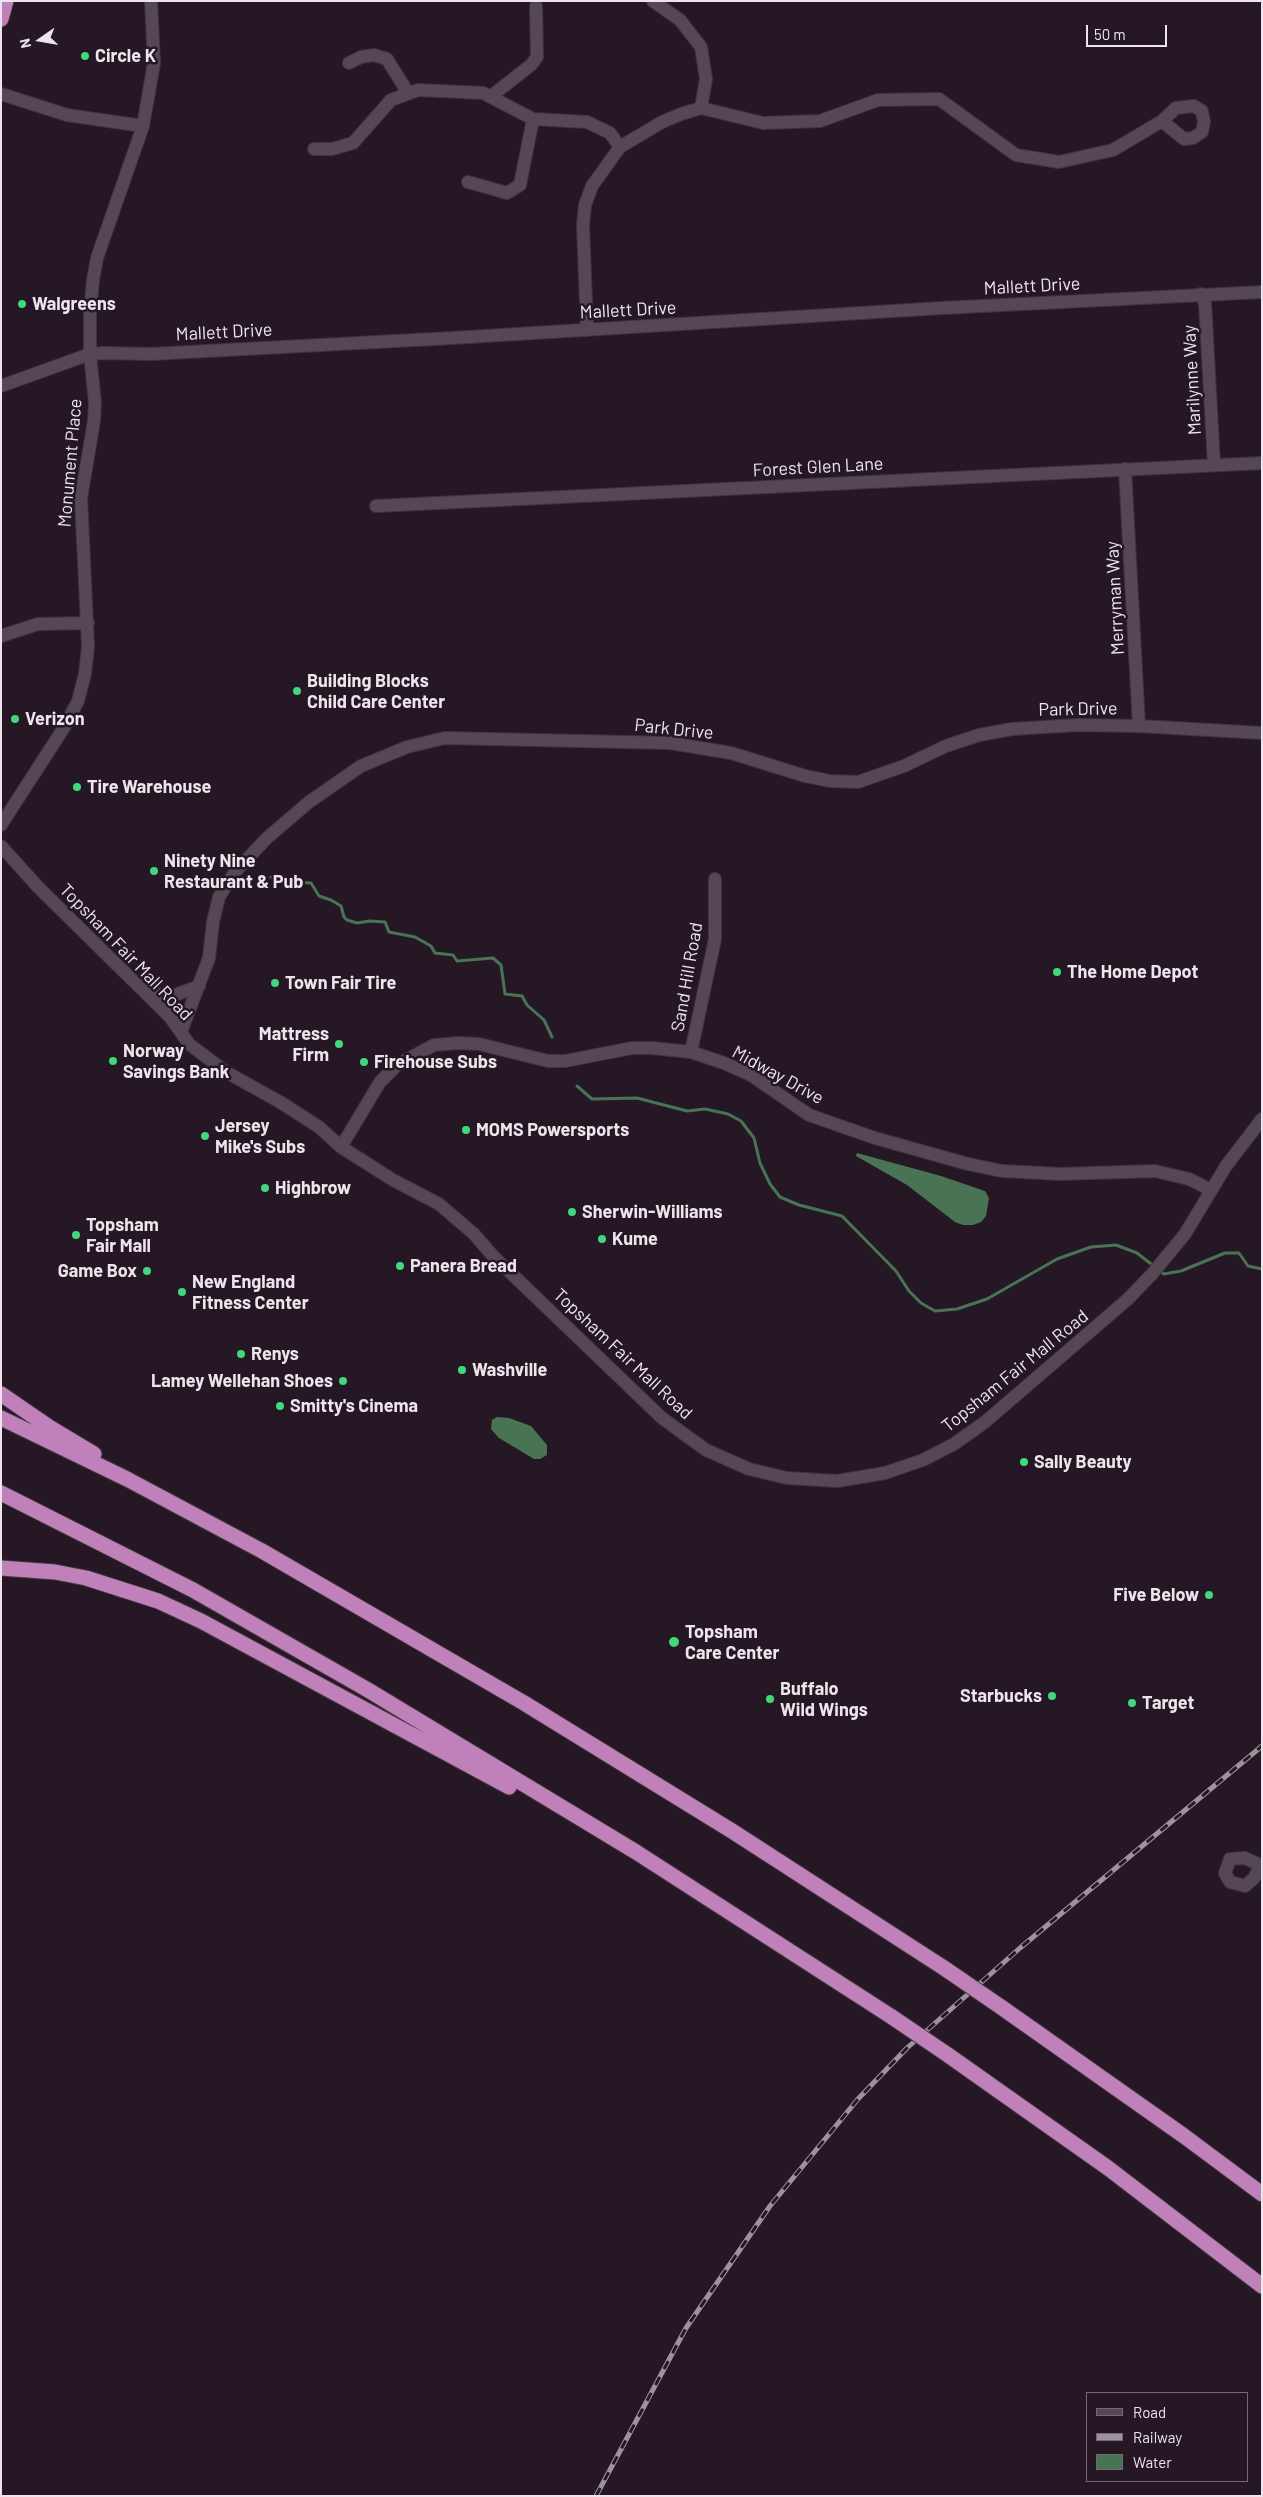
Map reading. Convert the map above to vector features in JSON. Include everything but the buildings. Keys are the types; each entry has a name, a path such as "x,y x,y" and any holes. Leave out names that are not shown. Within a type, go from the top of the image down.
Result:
{"highway":[{"path":"1,18 6,1"},
{"path":"1,1394 49,1427 99,1456 127,1479"},
{"path":"1,1418 127,1479 262,1551 524,1703 732,1830 1001,2007 1184,2136 1262,2194"},
{"path":"1,1493 193,1590 368,1690 636,1852 948,2055 1108,2168 1262,2286"},
{"path":"1,1568 56,1572 86,1578 158,1601 210,1625 513,1789 529,1788"}],"street":[{"name":"Monument Place","path":"1,825 58,739 78,701 85,674 88,623 81,507 95,403 90,354 90,314 97,258 143,126 154,63 151,1"},
{"path":"653,1 680,20 701,47 706,79 701,108"},
{"path":"490,97 531,65 538,57 536,6"},
{"path":"349,63 362,57 374,55 387,59 408,94"},
{"path":"314,149 332,149 353,143 391,100 418,90 483,93 534,119 587,122 610,133 620,147"},
{"path":"1,94 67,115 143,126"},
{"path":"587,330 583,225 585,205 592,186 620,147 662,122 701,108 763,123 820,121 878,100 939,99 1016,155 1059,162 1113,150 1162,121"},
{"path":"468,182 507,194 520,185 534,119"},
{"name":"Mallett Drive","path":"1,386 90,354 151,354 1262,292"},
{"name":"Marilynne Way","path":"1201,294 1205,303 1214,464"},
{"name":"Forest Glen Lane","path":"376,506 1262,463"},
{"name":"Merryman Way","path":"1126,469 1139,726"},
{"path":"1,636 38,624 88,623"},
{"name":"Park Drive","path":"180,1032 209,958 216,907 223,890 235,872 267,838 309,802 362,766 407,747 446,738 670,743 731,753 830,782 858,782 904,766 946,746 979,735 1012,729 1078,724 1262,733"},
{"name":"Topsham Fair Mall Road","path":"1,846 38,887 146,993 189,1044 226,1072 320,1127 341,1147 394,1180 439,1204 474,1234 493,1256 662,1418 706,1450 749,1469 787,1478 837,1481 869,1476 923,1460 954,1444 1031,1385 1128,1299 1185,1234 1248,1134 1262,1119"},
{"name":"Sand Hill Road","path":"691,1052 715,939 715,878"},
{"path":"146,993 175,995 199,986"},
{"name":"Midway Drive","path":"341,1147 380,1082 397,1065 434,1046 458,1043 479,1044 548,1062 564,1061 632,1048 652,1048 691,1052 724,1063 751,1075 809,1114 875,1138 968,1164 1002,1171 1060,1174 1155,1171 1189,1179 1211,1190"}],"water":[{"path":"857,1153 941,1176 985,1191 989,1198 986,1216 981,1222 973,1225 963,1225 955,1222 907,1185 856,1156"},
{"path":"497,1417 509,1418 531,1426 547,1445 547,1455 540,1459 534,1459 499,1438 491,1429 492,1420"}],"waterway":[{"path":"271,877 278,881 311,883 319,896 341,906 344,917 347,920 357,923 370,921 385,922 389,932 415,937 431,946 435,953 453,955 457,961 493,958 501,965 505,994 522,996 527,1005 544,1020 552,1037"},
{"path":"577,1086 592,1099 637,1098 687,1111 705,1109 728,1114 741,1121 754,1138 760,1163 770,1184 780,1197 799,1205 842,1216 896,1271 909,1291 921,1303 935,1311 957,1309 987,1299 1057,1259 1091,1247 1116,1245 1137,1253 1155,1267"},
{"path":"1160,1271 1164,1274 1181,1271 1225,1253 1239,1253 1248,1266 1262,1269"}],"railway":[{"path":"596,2496 686,2328 770,2206 858,2099 907,2048 1020,1948 1262,1746"}],"place":[{"name":"Circle K","path":"85,56"},
{"name":"Walgreens","path":"22,304"},
{"name":"Building Blocks Child Care Center","path":"297,691"},
{"name":"Verizon","path":"15,719"},
{"name":"Tire Warehouse","path":"77,787"},
{"name":"Ninety Nine Restaurant & Pub","path":"154,871"},
{"name":"The Home Depot","path":"1057,972"},
{"name":"Town Fair Tire","path":"275,983"},
{"name":"Mattress Firm","path":"339,1044"},
{"name":"Norway Savings Bank","path":"113,1061"},
{"name":"Firehouse Subs","path":"364,1062"},
{"name":"MOMS Powersports","path":"466,1130"},
{"name":"Jersey Mike's Subs","path":"205,1136"},
{"name":"Highbrow","path":"265,1188"},
{"name":"Sherwin-Williams","path":"572,1212"},
{"name":"Topsham Fair Mall","path":"76,1235"},
{"name":"Kume","path":"602,1239"},
{"name":"Panera Bread","path":"400,1266"},
{"name":"Game Box","path":"147,1271"},
{"name":"New England Fitness Center","path":"182,1292"},
{"name":"Renys","path":"241,1354"},
{"name":"Washville","path":"462,1370"},
{"name":"Lamey Wellehan Shoes","path":"343,1381"},
{"name":"Smitty's Cinema","path":"280,1406"},
{"name":"Sally Beauty","path":"1024,1462"},
{"name":"Five Below","path":"1209,1595"},
{"name":"Topsham Care Center","path":"674,1642"},
{"name":"Starbucks","path":"1052,1696"},
{"name":"Buffalo Wild Wings","path":"770,1699"},
{"name":"Target","path":"1132,1703"}]}
